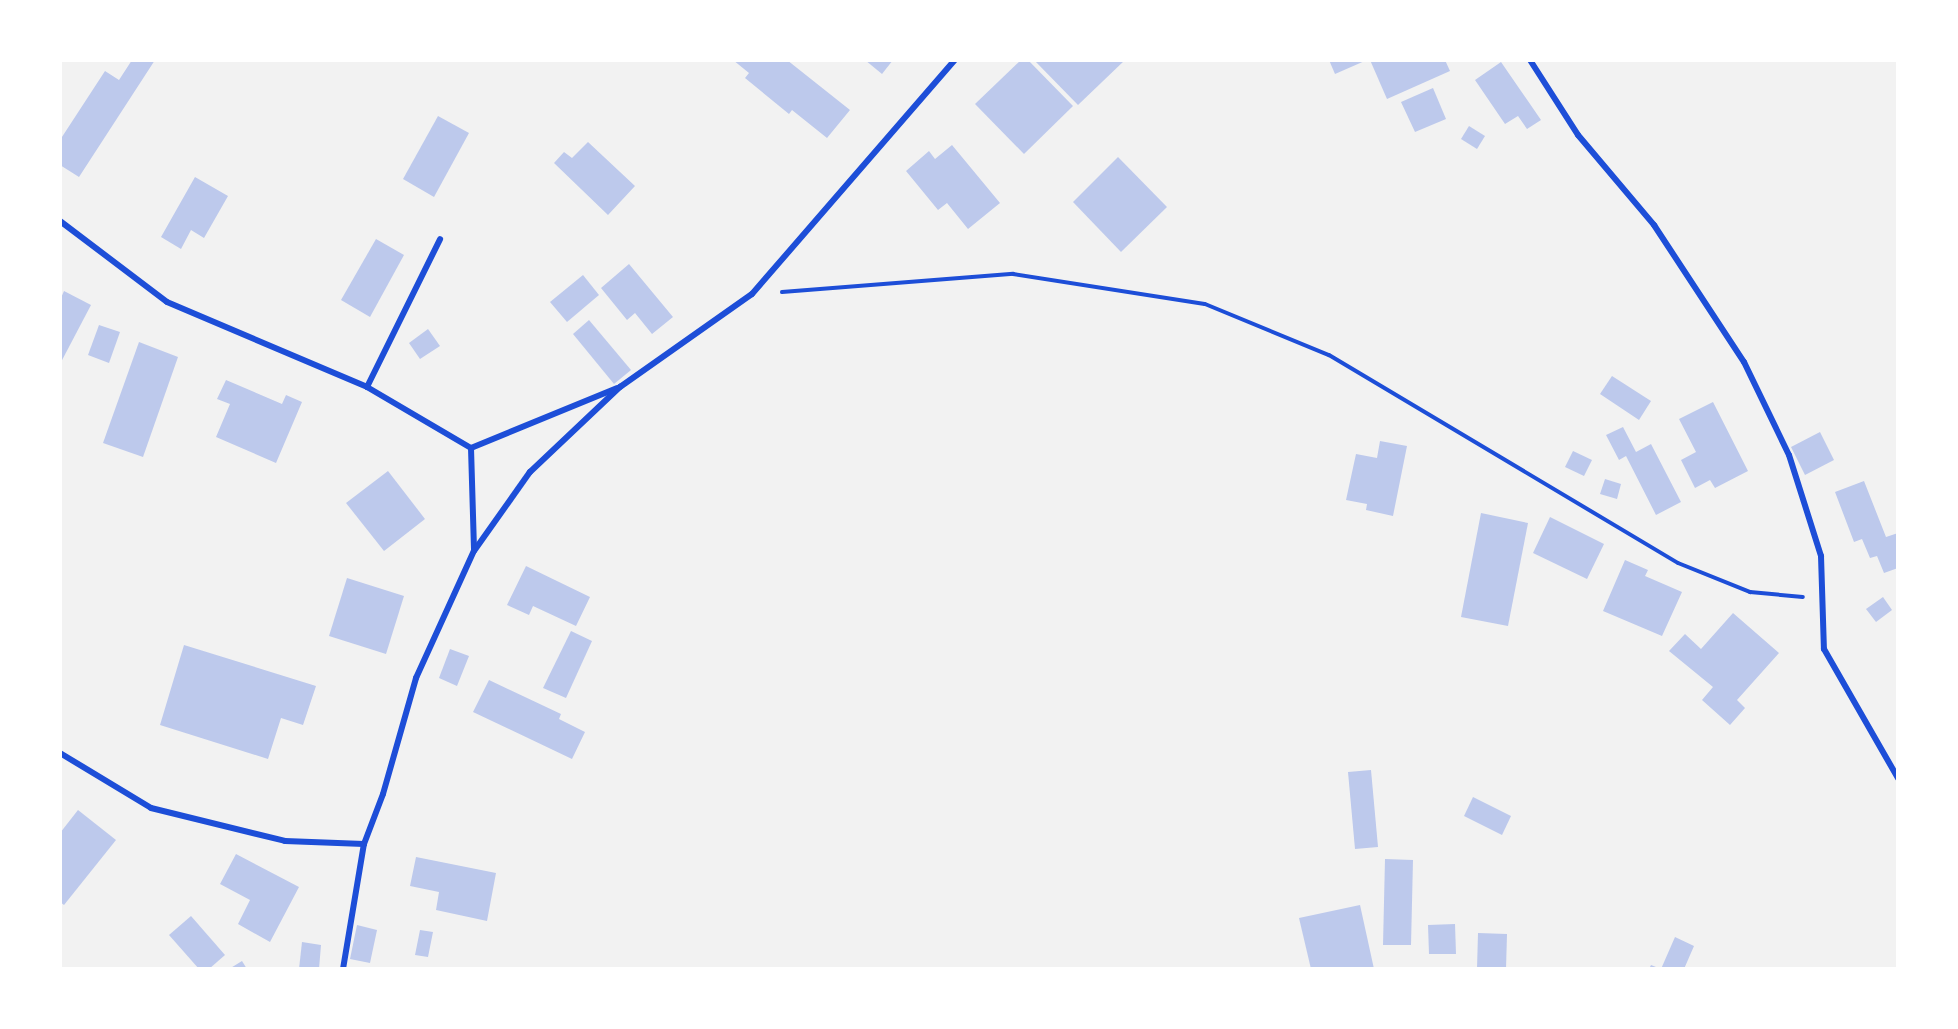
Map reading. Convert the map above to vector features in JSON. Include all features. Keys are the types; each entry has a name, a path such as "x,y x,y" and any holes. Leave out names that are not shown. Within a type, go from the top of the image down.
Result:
{"street":[{"path":"344,969 364,844 383,794 416,678 474,551 530,472 620,387 752,294 955,60"},
{"path":"1530,60 1578,135 1654,225 1744,362 1789,454 1821,556 1824,649 1898,778"},
{"path":"60,221 167,302 367,387 471,448"},
{"path":"367,387 440,239"},
{"path":"471,448 620,387"},
{"path":"471,448 474,551"},
{"path":"60,753 151,808 285,841 364,844"}],"path":[{"path":"752,294 1013,274 1205,304 1329,355 1678,564 1750,592 1823,600"}],"building":[{"path":"132,60 155,60 79,177 60,165 60,140 105,71 119,80"},
{"path":"733,60 787,60 850,110 827,138 792,110 789,114 745,78 749,73"},
{"path":"865,60 893,60 882,74"},
{"path":"1021,60 1028,60 1073,106 1024,154 975,104"},
{"path":"1034,60 1125,60 1078,105"},
{"path":"1329,60 1367,60 1335,74"},
{"path":"1370,60 1445,60 1450,71 1387,99"},
{"path":"1501,62 1541,120 1527,129 1518,116 1505,124 1475,80"},
{"path":"1433,88 1446,119 1415,132 1401,102"},
{"path":"438,116 469,133 434,197 403,179"},
{"path":"1469,126 1485,136 1477,149 1461,139"},
{"path":"588,142 635,186 608,215 554,163 564,152 572,158"},
{"path":"952,145 1000,203 968,229 947,203 938,210 906,171 929,151 935,159"},
{"path":"1118,157 1167,207 1121,252 1073,202"},
{"path":"195,177 228,196 204,238 191,230 181,249 161,237"},
{"path":"376,239 404,255 370,317 341,300"},
{"path":"629,264 673,317 652,334 635,313 627,320 601,288"},
{"path":"583,275 599,295 567,322 550,302"},
{"path":"64,291 91,305 60,364 60,300"},
{"path":"589,320 631,370 614,384 573,334"},
{"path":"99,325 120,332 109,363 88,355"},
{"path":"428,329 440,346 420,359 409,343"},
{"path":"139,342 178,357 143,457 103,443"},
{"path":"1612,376 1651,401 1639,420 1600,394"},
{"path":"226,380 282,404 286,395 302,402 276,463 216,437 230,404 217,399"},
{"path":"1713,402 1748,471 1715,488 1710,480 1695,488 1681,460 1696,452 1679,419"},
{"path":"1623,427 1636,452 1651,444 1681,502 1656,515 1626,456 1619,460 1606,435"},
{"path":"1820,432 1834,460 1805,475 1791,447"},
{"path":"1380,441 1407,446 1393,516 1366,510 1367,504 1346,500 1356,454 1377,458"},
{"path":"1573,451 1592,460 1584,476 1565,467"},
{"path":"388,471 425,519 384,551 346,503"},
{"path":"1605,479 1621,484 1617,499 1600,494"},
{"path":"1864,481 1886,537 1898,533 1898,568 1884,573 1877,556 1870,558 1862,539 1854,542 1835,492"},
{"path":"1481,513 1528,523 1508,626 1461,617"},
{"path":"1550,517 1604,544 1587,579 1533,553"},
{"path":"1625,560 1648,570 1645,576 1682,592 1662,636 1603,611"},
{"path":"526,566 590,597 576,626 533,606 529,615 507,605"},
{"path":"347,578 404,596 386,654 329,636"},
{"path":"1883,597 1892,610 1876,622 1866,609"},
{"path":"1733,613 1779,653 1737,700 1745,708 1730,725 1702,700 1713,687 1669,651 1685,634 1701,649"},
{"path":"571,631 592,641 566,698 543,688"},
{"path":"184,645 316,686 303,725 281,718 268,759 160,725"},
{"path":"450,649 469,656 457,686 439,678"},
{"path":"489,680 561,714 559,719 585,732 572,759 473,712"},
{"path":"1371,770 1378,847 1355,849 1348,772"},
{"path":"1473,797 1511,816 1502,835 1464,816"},
{"path":"78,810 116,840 64,905 60,902 60,833"},
{"path":"236,854 299,887 270,942 238,924 250,900 220,884"},
{"path":"416,857 496,873 487,921 436,910 439,892 410,886"},
{"path":"1385,859 1413,860 1411,945 1383,945"},
{"path":"1360,905 1374,969 1311,969 1299,918"},
{"path":"191,916 225,955 209,969 199,969 169,935"},
{"path":"1455,924 1456,954 1429,954 1428,925"},
{"path":"357,925 377,930 370,963 350,959"},
{"path":"420,930 433,932 428,957 415,955"},
{"path":"1478,933 1507,934 1506,969 1477,969"},
{"path":"1675,937 1694,946 1684,969 1661,969"},
{"path":"302,942 321,945 319,969 299,969"},
{"path":"242,961 247,969 229,969"},
{"path":"1651,965 1661,969 1649,969"}]}
